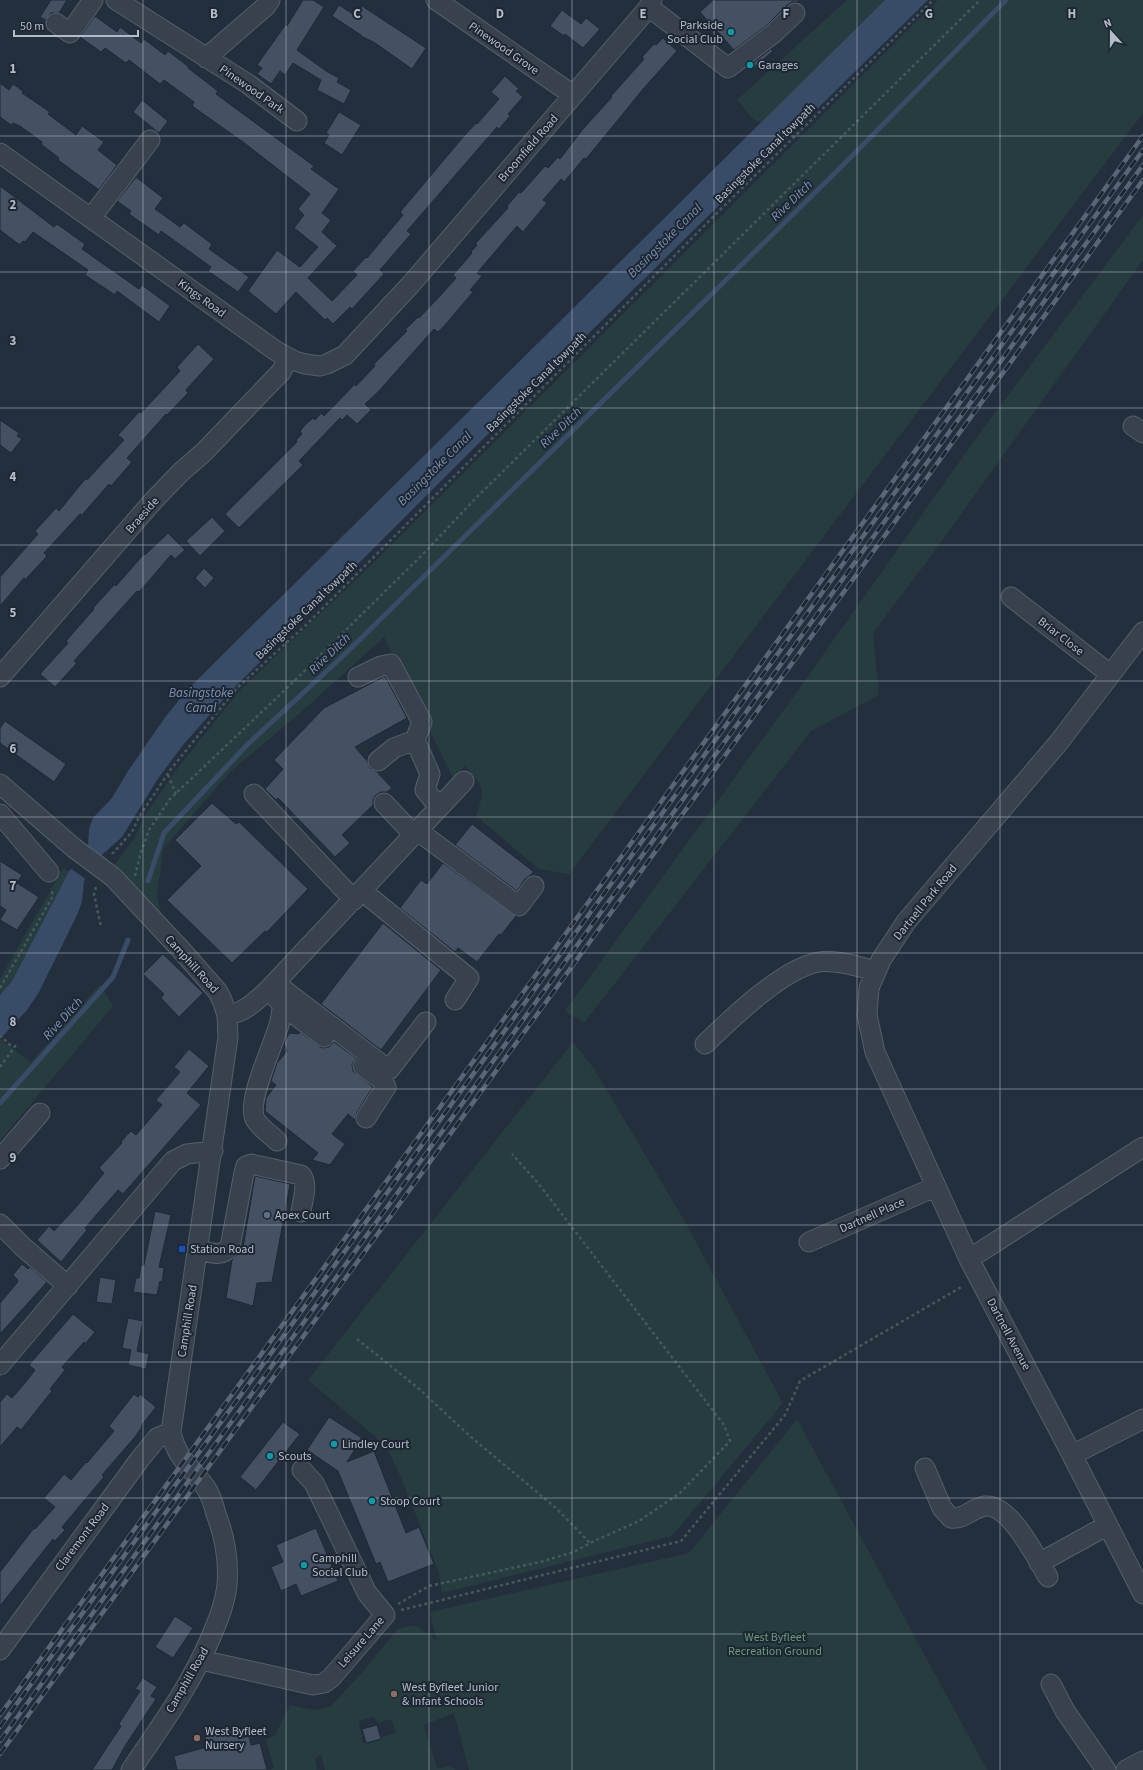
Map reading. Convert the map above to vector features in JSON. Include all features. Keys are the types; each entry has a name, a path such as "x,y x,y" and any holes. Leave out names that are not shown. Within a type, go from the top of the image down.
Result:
{"street":[{"path":"56,23 70,33 93,0"},
{"name":"Pinewood Park","path":"116,0 248,84 297,121"},
{"name":"Pinewood Park","path":"206,58 266,6 270,0"},
{"name":"Pinewood Grove","path":"438,0 573,95"},
{"path":"650,4 728,68 774,33 795,14"},
{"name":"Broomfield Road","path":"402,295 650,4"},
{"path":"91,218 150,140"},
{"name":"Kings Road","path":"0,153 288,358 305,364 320,366 345,355 402,295"},
{"name":"Braeside","path":"0,677 160,494 276,378 281,372 288,358"},
{"name":"Briar Close","path":"1011,597 1110,674"},
{"name":"Dartnell Park Road","path":"969,1259 875,1052 867,1015 869,988 880,960 906,922 1059,742 1143,632"},
{"path":"358,678 381,666 391,664 422,722 415,740 430,774 425,790 439,807"},
{"path":"378,762 394,748 415,740"},
{"path":"227,1015 236,1014 249,1007 272,986 464,780"},
{"name":"Camphill Road","path":"0,784 74,848 113,877 215,988 222,1000 227,1015 227,1049 172,1432 179,1455 206,1489 224,1534 227,1551 227,1585 225,1601 201,1660 131,1770"},
{"path":"254,794 358,895 469,978 455,1000"},
{"path":"384,803 416,833 519,906 534,886"},
{"path":"0,814 48,872"},
{"path":"705,1044 745,1006 793,972 819,962 851,964 876,971"},
{"path":"272,986 282,1005 382,1080 386,1087 366,1118"},
{"path":"272,986 389,1070 426,1022"},
{"path":"277,1141 260,1126 255,1118 253,1104 280,1021 282,1005"},
{"path":"0,1159 40,1113"},
{"path":"969,1259 1143,1147"},
{"path":"0,1365 173,1161 186,1154 213,1151"},
{"path":"198,1250 219,1254 226,1252 230,1247 244,1173 246,1166 251,1164 301,1175 304,1178 305,1184 301,1212"},
{"name":"Dartnell Place","path":"809,1242 935,1187"},
{"path":"0,1224 23,1247 68,1286"},
{"name":"Dartnell Avenue","path":"969,1259 1108,1524 1143,1594"},
{"path":"1072,1455 1143,1419"},
{"name":"Claremont Road","path":"0,1650 140,1459 157,1438 172,1432"},
{"path":"926,1468 942,1508 951,1518 958,1519 985,1506 997,1508 1007,1516 1044,1570 1108,1524"},
{"name":"Leisure Lane","path":"201,1660 290,1681 319,1685 331,1678 391,1612 367,1593 314,1483 302,1470"},
{"path":"1051,1684 1065,1711 1106,1770"},
{"path":"1126,1770 1143,1761"}],"path":[{"name":"Basingstoke Canal towpath","path":"110,855 132,832 138,817 168,775 237,688 306,625 932,0"},
{"path":"130,896 140,855 149,830 170,799 417,559 474,500 980,0"},
{"path":"168,775 176,794"},
{"path":"0,988 53,896 48,872"},
{"path":"94,894 101,927"},
{"path":"0,1035 13,1048"},
{"path":"0,1067 16,1045"},
{"path":"391,1612 398,1604 429,1586 540,1562 574,1552 590,1543 639,1521 680,1492 730,1442 724,1425 538,1183 512,1154"},
{"path":"391,1612 681,1540 785,1415 800,1381 965,1285"},
{"path":"357,1339 418,1388 471,1437 556,1508 590,1543"}],"green space":[{"path":"847,0 885,0 761,123 754,120 737,100"},
{"path":"938,0 1143,0 1143,113 569,874 539,869 476,816 482,793 479,784 465,766 453,778 384,637 299,714 231,771 163,849 157,896 163,921 112,868 134,839 145,815 177,769 240,690 363,573"},
{"path":"1143,215 1143,260 934,552 873,633 879,695 811,731 584,1023 565,1011 799,689 979,434"},
{"path":"63,868 69,871 12,981 0,995 0,979"},
{"path":"100,984 113,1006 0,1141 0,1039 31,1062"},
{"path":"573,1042 595,1070 684,1220 783,1403 672,1536 442,1593 439,1573 401,1478 386,1446 308,1380"},
{"name":"West Byfleet Recreation Ground","path":"797,1419 987,1770 469,1770 454,1713 424,1725 437,1769 448,1766 456,1770 325,1770 321,1755 315,1758 317,1770 269,1770 274,1768 266,1740 275,1735 290,1705 314,1710 330,1707 360,1675 398,1629 414,1625 431,1635 437,1642 430,1612 689,1553","holes":["374,1717 378,1723 391,1719 396,1733 363,1743 359,1721"]}],"water":[{"name":"Basingstoke Canal","path":"885,0 928,0 586,336 228,694 183,745 157,780 122,837 94,862 84,881 82,901 78,913 39,992 27,1010 0,1039 0,995 12,981 69,871 85,856 88,846 89,829 93,818 112,798 128,771 166,716 189,688"}],"pier":[{"path":"83,855 96,863 87,880 70,868"}],"building":[{"path":"51,0 67,0 59,13 51,13 46,20 40,17"},
{"path":"303,0 313,0 324,7 297,50 326,71 339,78 337,82 351,90 344,104 317,90 321,80 293,63 285,75 280,71 271,84 257,74 262,68 257,65 286,24 287,26"},
{"name":"Parkside Social Club","path":"713,0 800,0 787,5 767,25 734,50 700,12"},
{"path":"339,5 356,16 362,6 426,48 412,69 375,43 361,36 332,16"},
{"path":"562,10 581,24 586,18 600,29 583,48 565,34 564,36 550,26"},
{"path":"95,16 117,32 120,27 141,43 144,39 165,55 168,51 218,91 216,94 314,166 311,169 339,189 322,213 331,220 322,232 337,246 308,278 332,301 357,275 353,271 366,257 367,258 403,215 400,212 464,136 499,99 491,92 505,76 519,89 516,91 523,97 508,114 510,116 499,129 497,127 407,231 411,234 380,270 384,274 352,309 350,307 333,324 327,318 325,320 296,292 276,314 248,291 277,250 300,267 318,247 294,228 304,215 298,209 310,194 243,142 192,106 194,102 164,80 160,84 129,60 126,63 105,48 101,52 80,37"},
{"path":"663,38 677,51 644,88 586,159 584,158 564,182 561,179 543,200 547,203 523,232 517,226 477,273 482,276 470,290 473,292 445,325 438,332 434,329 378,392 365,404 371,410 357,424 347,415 342,420 340,418 299,461 303,465 239,528 225,514 297,442 296,440 302,434 300,431 306,424 313,418 315,420 321,413 324,416 355,384 356,386 375,366 374,364 407,331 405,330 441,295 456,278 453,275 472,253 471,252 477,245 475,244 508,208 507,206 519,192 521,193 545,166 548,168 558,157 560,159 583,129 644,59 642,57 654,44 656,45"},
{"path":"771,49 773,51 751,70 748,67"},
{"path":"0,83 9,90 13,84 23,91 22,93 50,112 48,114 76,135 82,126 104,142 98,150 117,165 99,190 58,160 59,158 41,144 42,142 20,126 13,123 11,125 0,117"},
{"path":"142,100 168,121 159,133 133,112"},
{"path":"339,112 361,125 342,155 324,143 329,135 326,133"},
{"path":"136,177 163,198 155,209 180,227 184,223 212,244 209,249 249,277 238,292 208,271 211,267 161,231 159,235 129,214 131,211 117,201"},
{"path":"0,186 54,227 57,224 85,244 82,249 139,289 142,285 170,306 159,322 117,291 115,295 85,275 88,270 33,232 25,242 23,241 20,245 0,230"},
{"path":"198,344 214,359 186,390 188,393 167,415 166,414 127,458 132,462 111,486 109,484 82,515 80,514 44,553 47,556 25,580 24,578 0,606 0,577 38,534 35,531 56,508 59,511 86,478 87,480 124,440 118,435 139,412 141,413 180,371 177,367"},
{"path":"0,420 19,433 17,436 22,439 11,453 0,445"},
{"path":"212,517 225,531 200,556 186,541"},
{"path":"168,533 185,550 175,559 171,555 139,592 137,591 74,661 77,663 55,687 40,674 68,643 66,641 94,609 93,608 115,584 116,586 144,554 145,555"},
{"path":"204,568 214,578 205,588 195,578"},
{"path":"385,676 407,718 355,747 367,761 370,768 377,772 392,788 387,792 381,792 376,795 373,800 373,805 342,835 350,843 335,857 278,798 276,800 265,789 283,769 274,760 324,708"},
{"path":"5,721 66,764 54,782 0,743 0,728"},
{"path":"212,803 236,824 239,822 308,889 267,932 265,931 232,963 167,900 201,866 175,840"},
{"path":"472,824 534,872 525,879 517,891 455,845"},
{"path":"0,861 22,875 17,883 39,897 17,930 0,920 6,910 0,906"},
{"path":"443,863 516,916 501,935 499,934 477,962 458,948 455,952 400,908 421,880 427,884"},
{"path":"383,923 441,970 381,1050 321,1004"},
{"path":"163,954 203,993 179,1017 161,998 164,994 143,974"},
{"path":"300,1032 322,1048 329,1047 334,1042 356,1058 352,1064 353,1071 373,1087 357,1112 355,1120 348,1114 332,1134 345,1144 330,1165 312,1160 318,1153 265,1111 266,1098 276,1085 271,1081 277,1063 287,1051 284,1043 290,1033 298,1034"},
{"path":"189,1049 209,1066 187,1093 201,1105 123,1194 118,1190 85,1228 87,1230 61,1262 37,1240 49,1226 54,1231 104,1173 99,1168 122,1143 121,1142 126,1136 131,1131 136,1135 162,1105 156,1100 180,1072 174,1067"},
{"name":"Apex Court","path":"255,1176 290,1184 272,1282 257,1283 253,1306 226,1298 232,1260 238,1254 242,1254"},
{"path":"155,1211 171,1215 159,1267 164,1268 162,1282 160,1281 157,1295 133,1292 136,1278 139,1278 141,1265 144,1265"},
{"path":"22,1264 28,1269 30,1267 47,1282 0,1334 0,1303 17,1283 18,1280 13,1275"},
{"path":"100,1277 116,1280 112,1304 96,1302"},
{"path":"73,1314 95,1332 62,1367 65,1370 50,1389 52,1391 21,1430 17,1427 0,1447 0,1402 7,1394 12,1398 25,1383 35,1370 29,1365"},
{"path":"128,1318 143,1321 137,1351 149,1354 146,1369 128,1365 131,1350 122,1348"},
{"path":"134,1394 138,1397 140,1394 156,1407 141,1426 142,1427 134,1438 102,1475 104,1477 62,1527 65,1530 55,1541 53,1539 0,1606 0,1572 34,1528 35,1529 55,1507 44,1498 64,1474 71,1480 86,1462 87,1463 114,1431 109,1426"},
{"name":"Stoop Court","path":"329,1417 362,1438 347,1462 374,1451 406,1533 419,1527 434,1564 388,1582 380,1562 376,1564 338,1471 307,1450"},
{"name":"Scouts","path":"283,1422 300,1434 256,1490 240,1477"},
{"name":"Camphill Social Club","path":"316,1528 338,1581 301,1596 296,1584 281,1591 271,1567 283,1562 276,1545"},
{"path":"175,1616 193,1628 173,1658 155,1647"},
{"path":"143,1678 157,1687 151,1696 156,1699 125,1746 112,1770 92,1770 121,1726 119,1725 120,1722 140,1691 135,1689"},
{"path":"377,1725 381,1739 366,1743 362,1729"},
{"path":"236,1728 239,1739 249,1736 251,1745 260,1743 267,1770 177,1770 174,1756 207,1747 205,1737"}],"waterway":[{"name":"Rive Ditch","path":"148,881 164,833 248,744 343,656 837,171 1006,0"},
{"name":"Rive Ditch","path":"0,1103 113,977 128,940"}],"railway":[{"path":"0,1715 1143,136"},
{"path":"0,1727 1143,150"},
{"path":"0,1741 1143,165"},
{"path":"0,1754 1143,180"}],"place":[{"name":"Parkside Social Club","path":"731,32"},
{"name":"Garages","path":"750,65"},
{"name":"Apex Court","path":"267,1215"},
{"name":"Station Road","path":"182,1249"},
{"name":"Lindley Court","path":"334,1444"},
{"name":"Scouts","path":"270,1456"},
{"name":"Stoop Court","path":"372,1501"},
{"name":"Camphill Social Club","path":"304,1565"},
{"name":"West Byfleet Junior & Infant Schools","path":"394,1694"},
{"name":"West Byfleet Nursery","path":"197,1738"}]}
